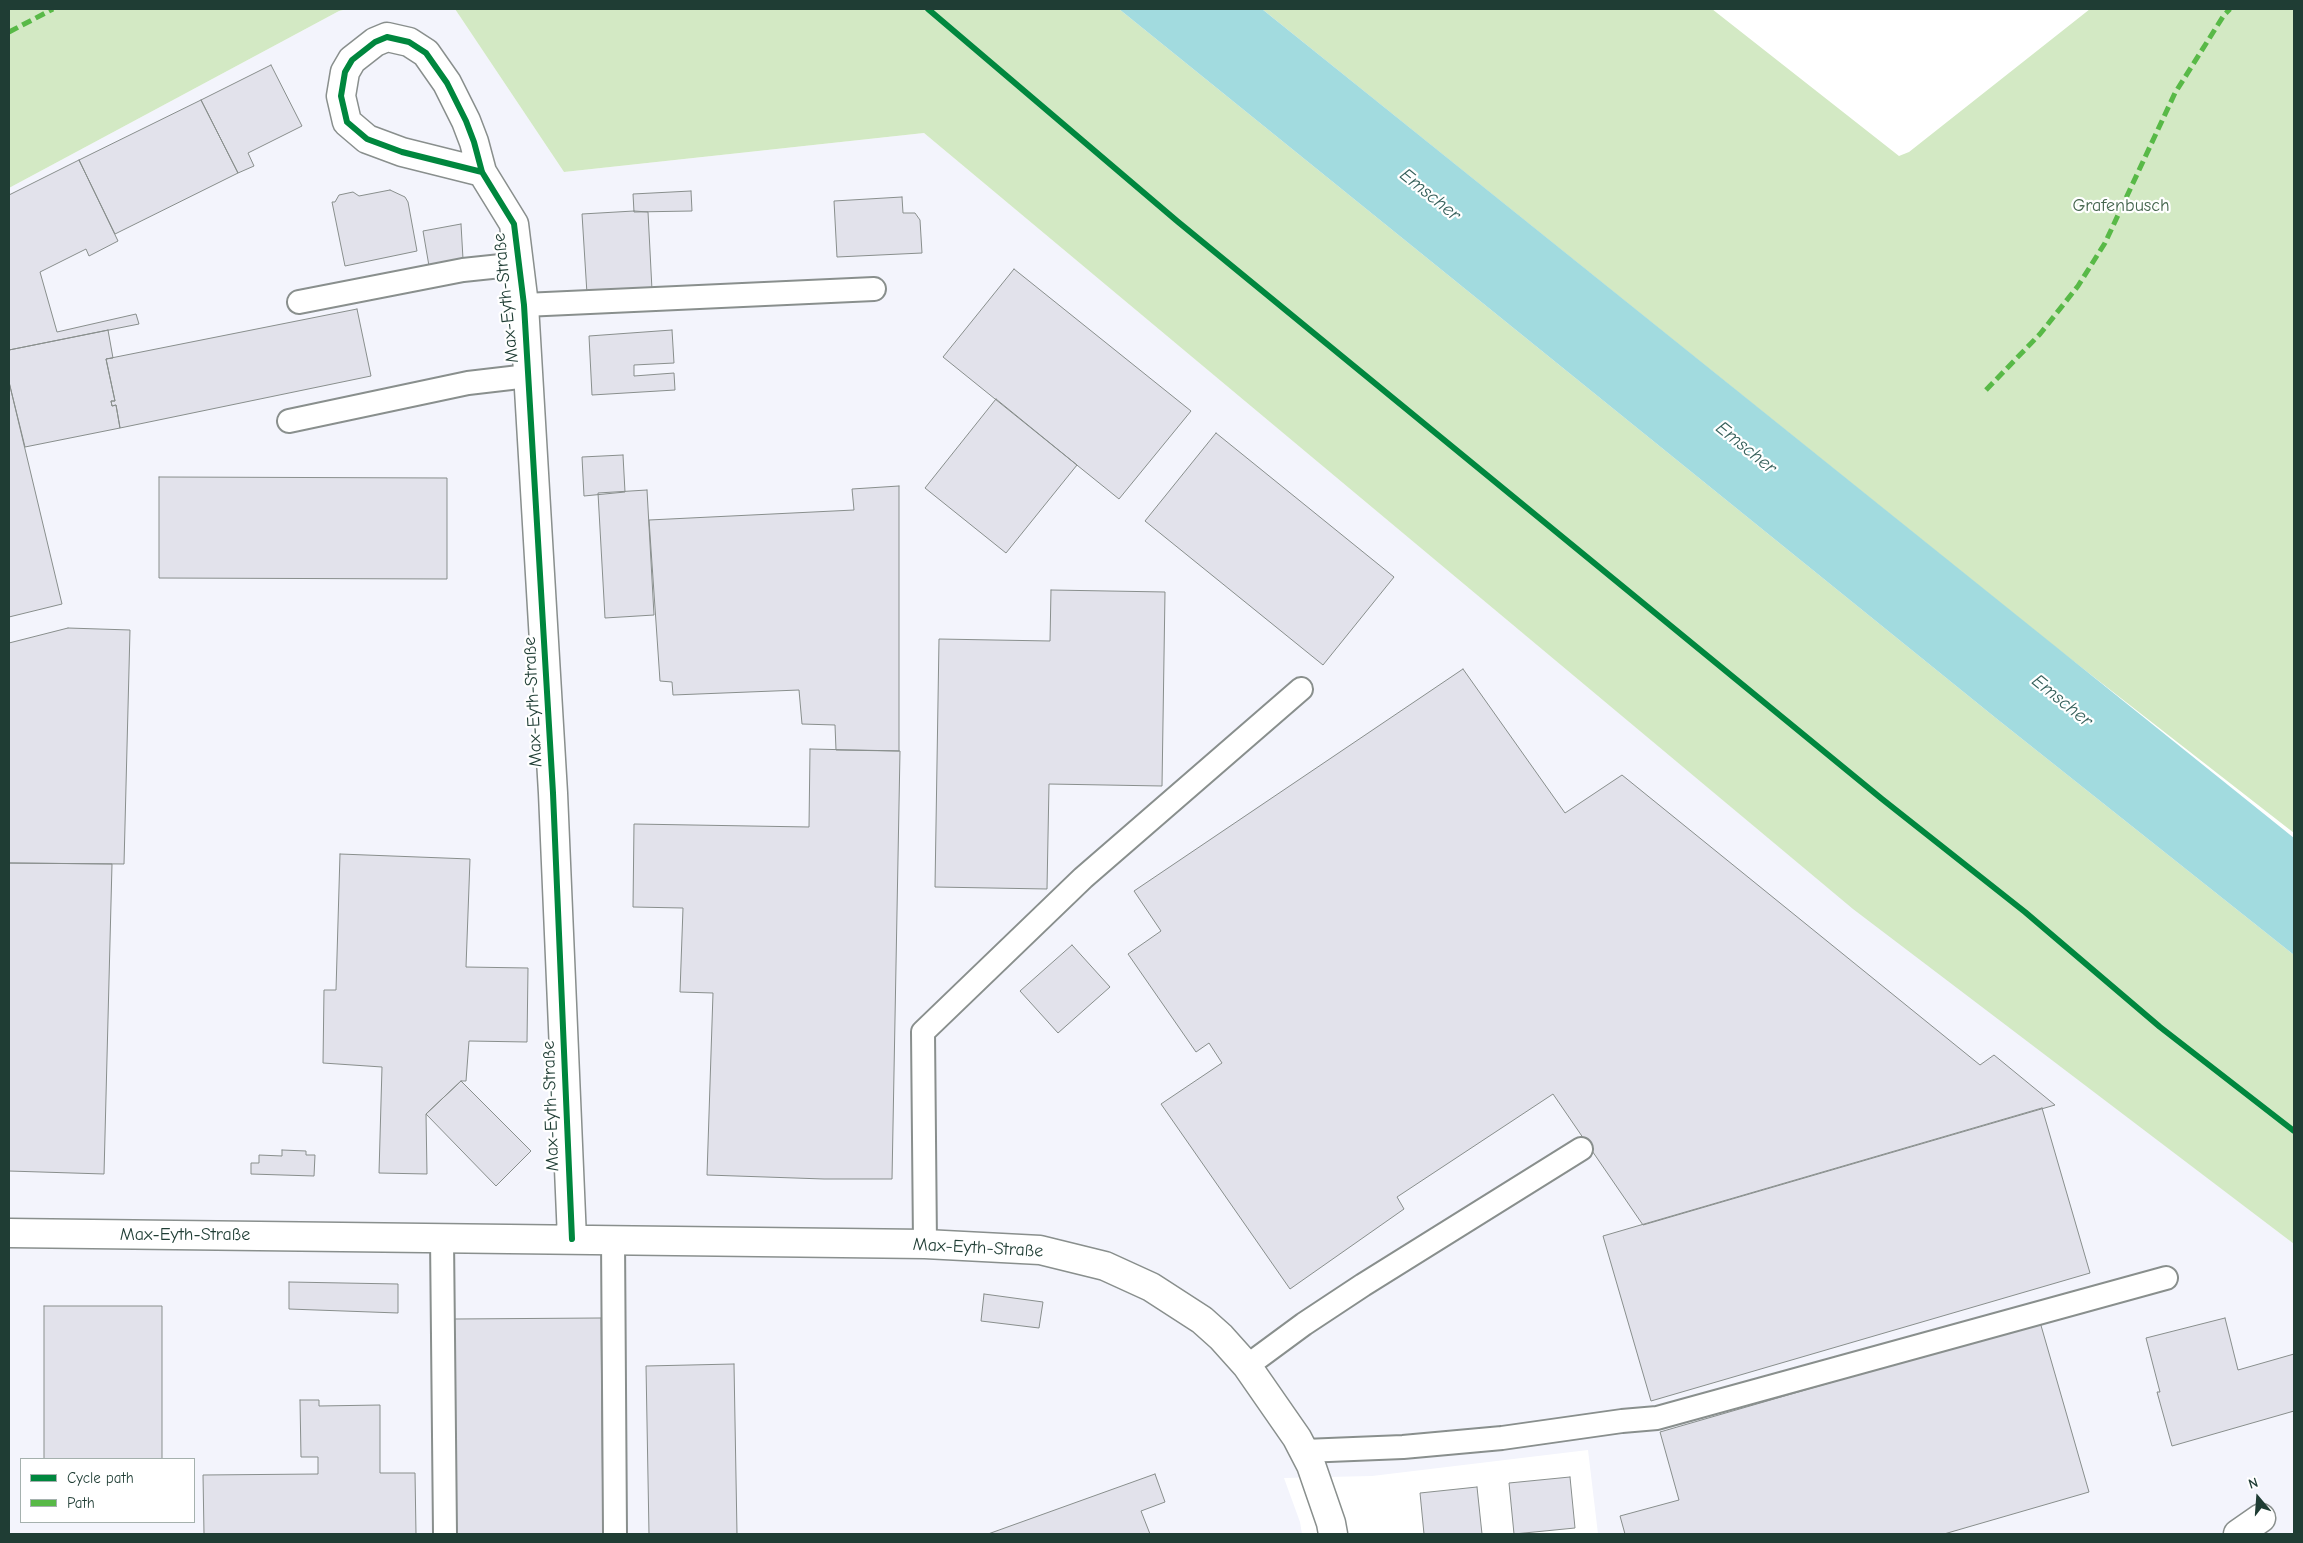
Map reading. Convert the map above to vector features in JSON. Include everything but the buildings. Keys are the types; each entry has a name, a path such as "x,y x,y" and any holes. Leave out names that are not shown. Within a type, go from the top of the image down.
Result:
{"street":[{"name":"Max-Eyth-Straße","path":"482,172 402,152 367,139 347,122 341,96 345,72 352,60 375,42 388,37 408,42 426,53 446,82 466,121 482,172 514,224 524,305 554,803 572,1239"},
{"name":"Max-Eyth-Straße","path":"9,1233 925,1244 1040,1250 1105,1266 1151,1286 1184,1307 1221,1337 1247,1366 1280,1411 1304,1451 1322,1494 1332,1534"},
{"path":"2238,1534 2261,1518"}],"lane":[{"path":"299,302 463,270 520,264"},
{"path":"524,305 874,289"},
{"path":"289,421 468,383 528,376"},
{"path":"925,1244 923,1032 1084,878 1301,689"},
{"path":"1247,1366 1304,1324 1363,1285 1581,1149"},
{"path":"442,1238 445,1534"},
{"path":"613,1240 615,1534"},
{"path":"1304,1451 1403,1447 1502,1438 1622,1421 1657,1418 2166,1278"}],"shaded area":[{"path":"347,9 455,9 564,172 924,133 1827,887 2294,1244 2294,1534 1598,1534 1588,1450 1372,1476 1284,1478 1300,1522 1302,1534 9,1534 9,188 339,11"}],"green space":[{"path":"9,9 347,9 339,11 9,188"},
{"path":"455,9 1119,9 1997,719 2294,955 2294,1244 1853,909 924,133 564,172"},
{"name":"Grafenbusch","path":"1262,9 1712,9 1899,156 1909,152 2090,9 2294,9 2294,833 2054,646"}],"water":[{"name":"Emscher","path":"1119,9 1262,9 2294,838 2294,955 1997,719"}],"marked path":[{"path":"9,32 53,9"},
{"path":"1986,390 2040,334 2078,286 2105,243 2175,93 2224,15 2230,9"}],"cycle path":[{"path":"928,9 1177,221 1882,799 2025,912 2160,1027 2294,1131"},
{"path":"482,172 402,152 367,139 347,122 341,96 345,72 352,60 375,42 387,37 409,42 426,53 447,83 466,121 482,172 514,224 524,305 553,793 572,1239"}]}
